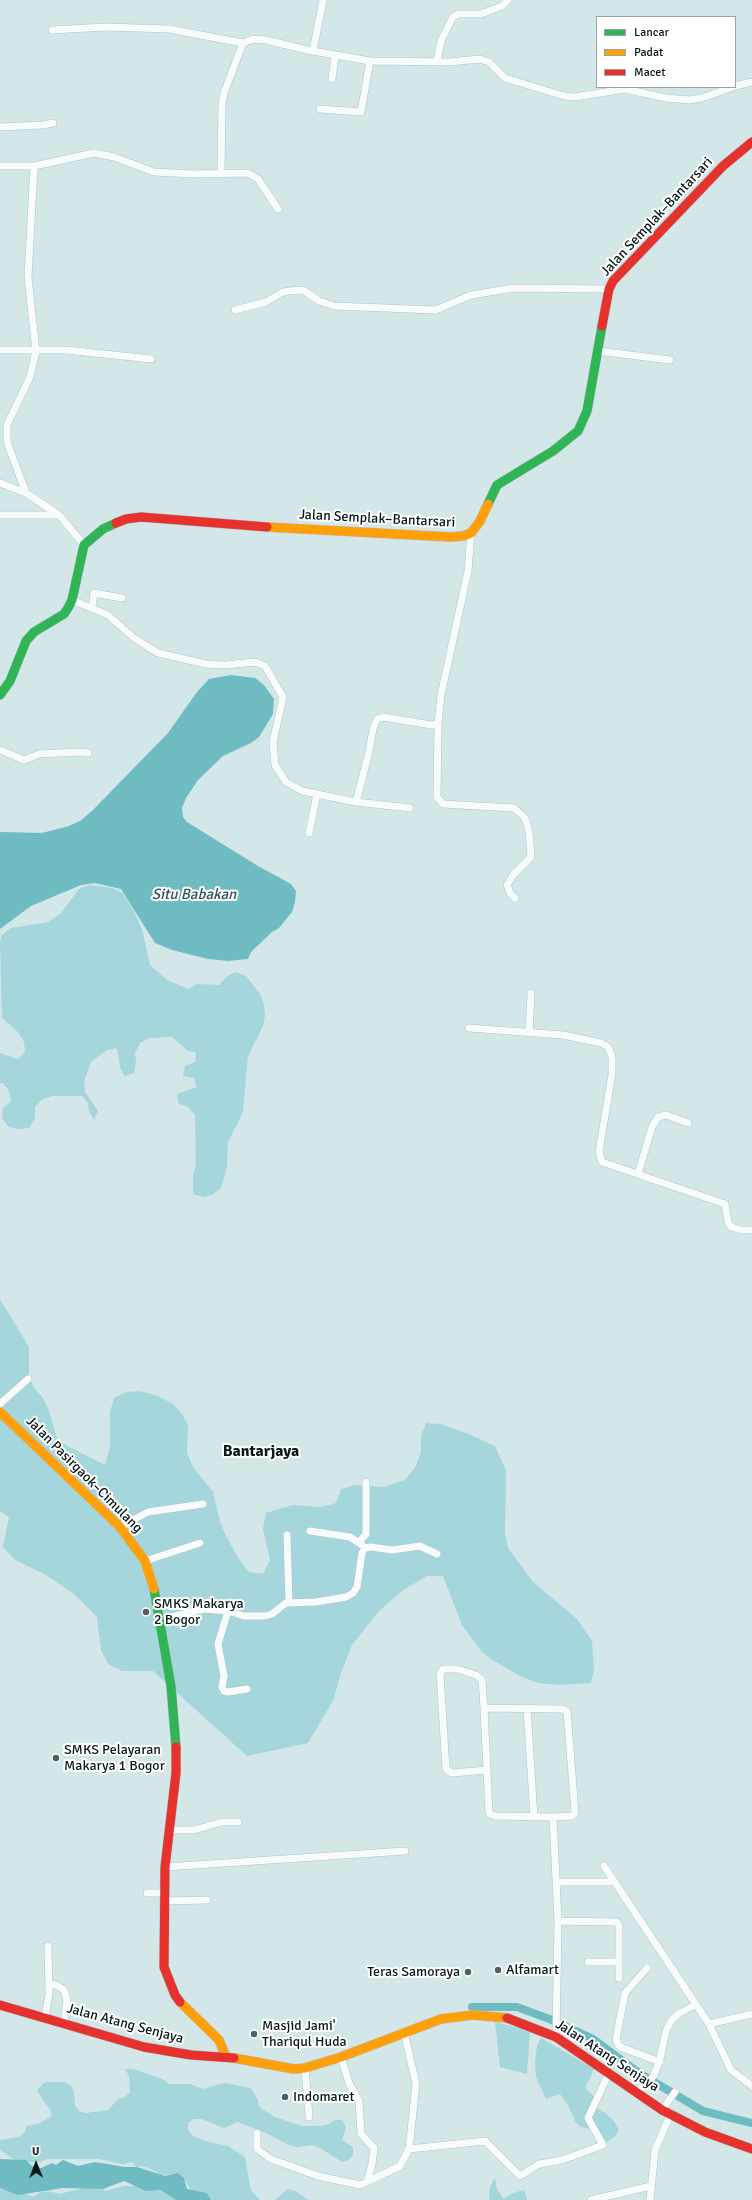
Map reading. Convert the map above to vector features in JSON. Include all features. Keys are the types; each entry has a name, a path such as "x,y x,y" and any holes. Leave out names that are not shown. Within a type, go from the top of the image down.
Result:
{"street":[{"path":"313,52 323,0"},
{"path":"437,61 441,41 453,17 458,14 481,14 502,6 508,0"},
{"path":"52,30 105,27 169,29 243,43 253,39 266,40 313,52 370,61 485,60 505,78 564,96 575,97 625,89 666,98 689,100 702,98 731,88"},
{"path":"221,174 222,104 228,80 243,43"},
{"path":"332,79 335,56"},
{"path":"320,109 361,112 370,61"},
{"path":"736,86 752,82"},
{"path":"0,127 43,125 53,123"},
{"name":"Jalan Semplak–Bantarsari","path":"84,545 103,529 126,519 141,517 228,525 450,537 463,536 471,533 480,521 497,485 553,451 578,431 587,411 609,289 613,281 723,166 752,142"},
{"path":"0,166 34,166 94,153 114,156 154,172 253,174 278,210"},
{"path":"26,493 7,442 6,433 7,425 30,378 36,351 28,277 34,166"},
{"path":"235,310 266,302 283,292 303,290 319,301 334,306 436,310 471,295 514,288 609,289"},
{"path":"0,350 66,350 151,359"},
{"path":"598,351 670,360"},
{"path":"0,483 26,493 59,515 84,545 72,600 64,614 34,632 26,641 10,681 0,695"},
{"path":"0,514 59,515"},
{"path":"471,533 468,570 444,674 438,724 437,792 440,802 514,808 525,818 529,831 531,857 513,875 507,885 510,893 515,898"},
{"path":"92,607 94,594 122,598"},
{"path":"72,600 92,607 108,615 150,649 162,654 206,664 225,666 255,662 265,666 283,697 273,742 273,760 276,770 291,786 316,794 356,802 410,808"},
{"path":"356,802 370,752 373,728 377,719 382,718 431,725 438,724"},
{"path":"0,750 24,760 39,754 88,753"},
{"path":"309,834 316,794"},
{"path":"529,1032 531,993"},
{"path":"469,1028 563,1035 601,1043 608,1047 612,1057 612,1074 599,1156 606,1164 652,1178 725,1204 728,1222 731,1227 740,1230 752,1230"},
{"path":"638,1174 652,1127 658,1117 666,1115 688,1123"},
{"path":"0,1404 28,1379"},
{"name":"Jalan Pasirgaok–Cimulang","path":"0,1412 120,1527 145,1561 156,1596 171,1686 176,1741 176,1773 165,1867 166,1897 163,1957 166,1976 182,2004 219,2040 224,2053"},
{"path":"360,1541 366,1534 366,1482"},
{"path":"120,1527 148,1512 203,1504"},
{"path":"310,1531 350,1537 360,1541 365,1548"},
{"path":"287,1536 289,1602"},
{"path":"145,1561 200,1543"},
{"path":"365,1548 371,1547 392,1550 420,1546 436,1554"},
{"path":"160,1620 204,1609 228,1611 244,1616 265,1616 272,1614 280,1606 289,1602 338,1599 353,1593 359,1580 362,1553 365,1548"},
{"path":"228,1611 218,1644 224,1676 222,1687 224,1691 228,1692 247,1689"},
{"path":"484,1708 564,1709 568,1712 575,1812 572,1816 554,1817 491,1815 489,1812 487,1770 484,1708 480,1678 457,1669 443,1669 440,1674 446,1769 452,1773 487,1770"},
{"path":"527,1708 534,1816"},
{"path":"554,1817 558,1921 556,2032"},
{"path":"170,1830 194,1830 222,1822 238,1822"},
{"path":"165,1867 406,1851"},
{"path":"604,1866 709,2024 731,2070 752,2086"},
{"path":"557,1882 610,1882"},
{"path":"147,1893 166,1897 207,1900"},
{"path":"558,1921 617,1922 618,1978"},
{"path":"45,2017 49,1984 48,1946"},
{"path":"588,1962 618,1962"},
{"path":"647,1968 625,1993 616,2039 619,2046 660,2062"},
{"path":"49,1984 56,1985 64,1990 67,2000 64,2023"},
{"name":"Jalan Atang Senjaya","path":"0,2005 144,2047 191,2056 224,2053 281,2068 305,2068 341,2057 404,2032 447,2018 481,2016 511,2020 556,2032 609,2073 666,2111 705,2132 752,2149"},
{"path":"637,2092 648,2084 654,2076 660,2062 664,2036 671,2021 678,2014 692,2006"},
{"path":"709,2024 752,2014"},
{"path":"257,2133 257,2149 271,2159 318,2176 360,2185 400,2166 409,2150 416,2084 404,2032"},
{"path":"341,2057 349,2083 359,2101 360,2134 374,2148 372,2164 367,2182"},
{"path":"305,2068 309,2117"},
{"path":"409,2150 485,2141 520,2176 539,2164 562,2160 604,2145 588,2118 609,2073"},
{"path":"650,2200 650,2186 655,2150 669,2101 675,2092"},
{"path":"591,2200 650,2186"}],"shaded area":[{"path":"89,885 112,888 123,893 135,913 143,933 150,965 167,980 188,989 197,984 219,985 226,977 235,972 246,976 260,994 264,1004 265,1015 263,1026 248,1056 243,1112 228,1142 227,1166 220,1189 212,1195 203,1197 193,1194 193,1175 196,1165 195,1115 188,1107 178,1103 177,1094 197,1087 194,1078 183,1076 185,1066 195,1062 196,1053 187,1050 172,1037 150,1038 141,1042 135,1052 136,1062 134,1073 125,1076 120,1068 117,1048 107,1050 91,1062 84,1082 85,1092 98,1111 94,1120 89,1112 88,1103 82,1096 52,1096 42,1100 35,1107 35,1118 29,1128 19,1129 9,1127 2,1118 3,1108 11,1101 9,1091 3,1083 0,1083 0,1053 18,1059 25,1052 24,1042 19,1033 2,1018 0,942 2,935 11,928 48,922 61,913 79,889"},
{"path":"0,1299 29,1347 29,1374 33,1387 43,1398 49,1411 57,1438 67,1446 105,1465 110,1447 110,1412 114,1398 126,1392 140,1391 158,1396 173,1404 182,1414 188,1425 187,1453 193,1467 213,1492 220,1521 225,1534 239,1559 249,1572 263,1574 270,1560 263,1529 266,1513 293,1505 322,1507 336,1503 341,1489 356,1485 384,1487 405,1480 415,1468 421,1452 421,1436 426,1423 440,1424 469,1434 495,1446 506,1470 505,1533 508,1548 533,1582 577,1619 592,1641 594,1669 591,1683 559,1685 539,1683 522,1677 494,1661 482,1652 462,1625 443,1576 427,1576 402,1591 379,1611 352,1645 341,1673 333,1701 308,1743 247,1756 153,1671 122,1671 108,1664 101,1650 97,1617 74,1594 44,1574 15,1560 3,1547 9,1517 0,1511"},
{"path":"495,2022 530,2031 527,2074 500,2067"},
{"path":"541,2038 594,2069 585,2088 596,2098 594,2107 605,2113 614,2121 619,2130 615,2136 603,2145 596,2130 581,2127 576,2123 568,2105 560,2094 546,2099 536,2077 535,2064 537,2045"},
{"path":"125,2069 133,2069 162,2079 169,2084 190,2084 203,2089 224,2083 251,2088 258,2100 259,2107 275,2117 301,2126 322,2126 335,2120 342,2120 346,2127 342,2140 353,2147 353,2154 349,2160 342,2162 320,2148 312,2145 297,2147 289,2145 268,2134 238,2122 224,2128 201,2119 194,2119 188,2123 188,2130 193,2136 205,2141 228,2146 245,2157 251,2190 260,2200 211,2200 209,2196 191,2191 184,2178 173,2174 161,2175 142,2166 137,2167 131,2162 123,2164 99,2159 47,2159 40,2162 18,2162 0,2150 0,2140 19,2137 24,2133 27,2126 40,2123 52,2116 50,2109 37,2090 45,2082 65,2082 71,2086 74,2092 75,2106 79,2111 86,2113 108,2110 118,2099 125,2097 130,2092 129,2076"},
{"path":"495,2178 497,2189 504,2199 513,2193 524,2190 527,2200 489,2200 490,2187"},
{"path":"124,2186 142,2186 159,2190 176,2200 0,2200 0,2189 15,2190 33,2197 41,2192 49,2191 59,2194 88,2187 98,2187 106,2191"},
{"path":"288,2189 295,2191 309,2200 275,2200"}],"water":[{"name":"Situ Babakan","path":"231,675 255,678 264,685 274,699 273,714 259,737 251,743 223,756 198,780 186,798 182,808 183,817 187,822 258,866 291,884 296,891 295,902 292,912 279,928 272,932 251,952 248,959 228,961 208,959 172,950 155,943 121,889 95,883 81,885 31,906 0,929 0,832 42,833 69,826 80,821 92,811 168,733 197,692 209,679"},
{"path":"0,2159 26,2160 32,2166 41,2168 52,2163 56,2165 63,2160 78,2166 95,2162 125,2167 137,2167 165,2176 178,2173 184,2178 187,2189 207,2193 211,2200 176,2200 160,2190 146,2191 124,2181 103,2189 63,2188 18,2195 0,2188"}],"waterway":[{"path":"472,2007 517,2007 552,2020 593,2039 639,2073 703,2111 752,2123"}],"traffic: fast":[{"path":"488,504 497,485 553,451 578,431 587,411 602,326"},
{"path":"0,695 10,681 26,641 34,632 64,614 68,608 72,600 84,545 103,529 116,523"},
{"path":"154,1589 171,1686 176,1747"}],"traffic: slow":[{"path":"267,527 450,537 463,536 471,533 480,521 488,504"},
{"path":"0,1412 120,1527 145,1561 154,1589"},
{"path":"180,2002 219,2040 226,2057"},
{"path":"234,2058 294,2069 305,2068 341,2057 441,2019 473,2015 507,2018"}],"traffic: jam":[{"path":"602,326 609,289 613,281 723,166 752,142"},
{"path":"116,523 126,519 141,517 267,527"},
{"path":"176,1747 176,1773 165,1867 164,1967 175,1995 180,2002"},
{"path":"0,2005 144,2047 191,2055 234,2058"},
{"path":"507,2018 556,2037 662,2110 705,2132 752,2149"}],"place":[{"name":"SMKS Makarya 2 Bogor","path":"146,1612"},
{"name":"SMKS Pelayaran Makarya 1 Bogor","path":"56,1758"},
{"name":"Alfamart","path":"498,1970"},
{"name":"Teras Samoraya","path":"468,1972"},
{"name":"Masjid Jami' Thariqul Huda","path":"254,2034"},
{"name":"Indomaret","path":"285,2097"}],"district":[{"name":"Bantarjaya","path":"261,1452"}]}
